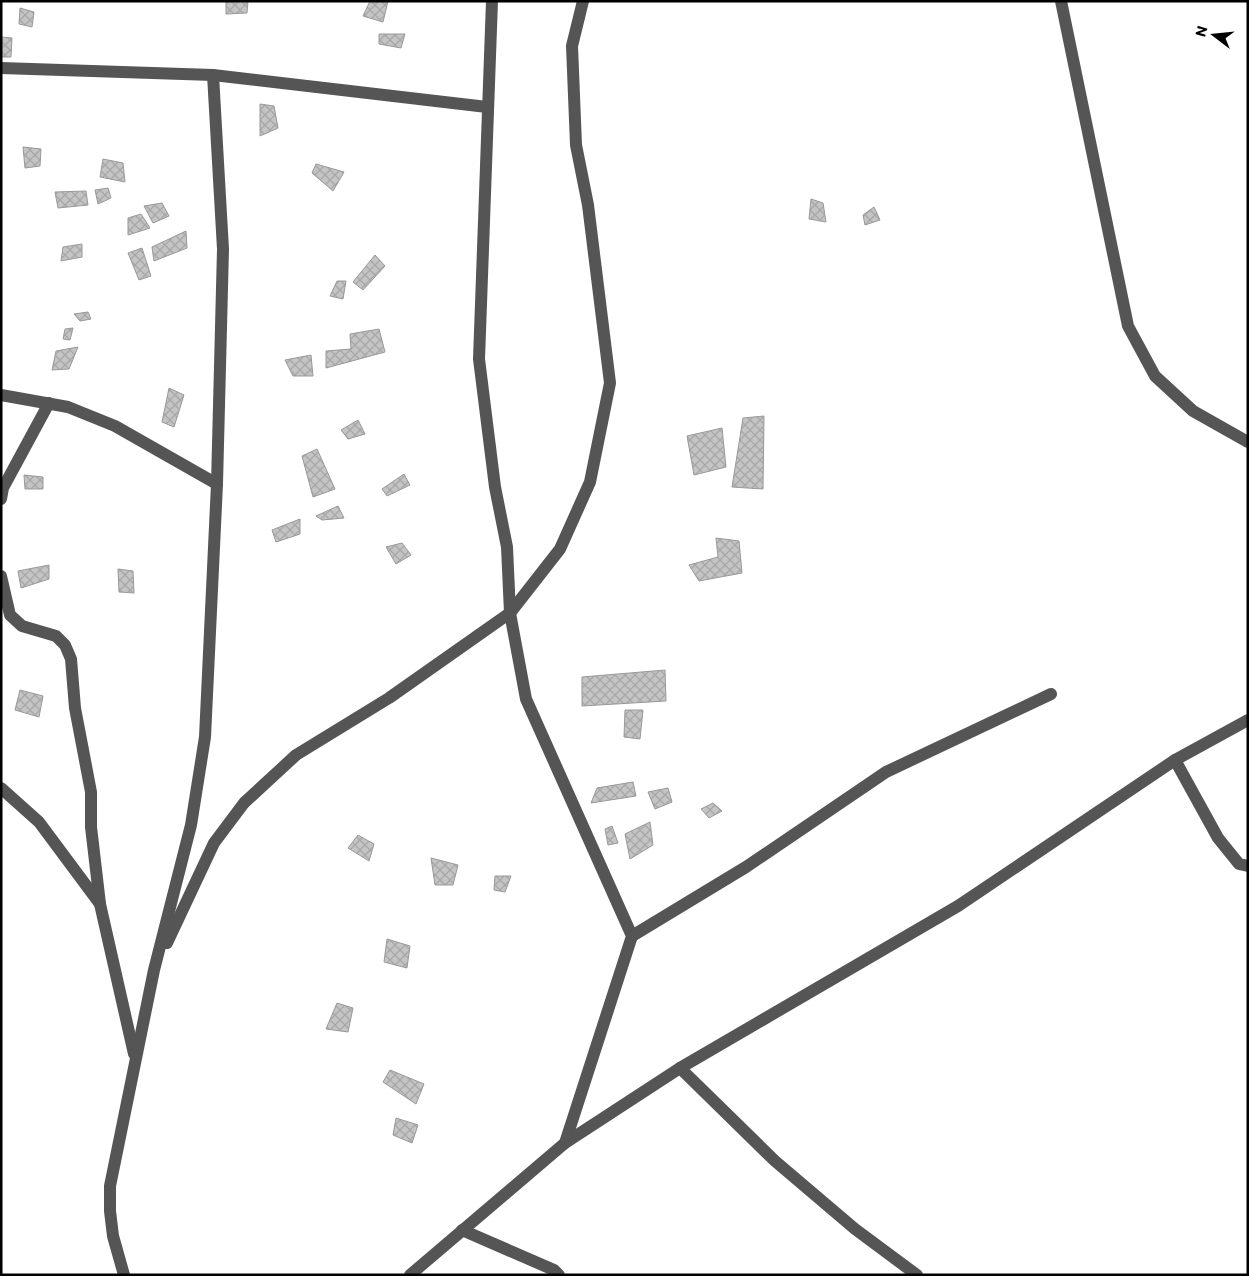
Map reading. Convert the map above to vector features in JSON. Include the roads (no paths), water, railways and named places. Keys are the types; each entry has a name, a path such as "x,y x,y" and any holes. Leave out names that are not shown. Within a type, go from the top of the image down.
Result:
{"street":[{"path":"492,1 479,359 495,487 506,547 510,613 526,699 632,936"},
{"path":"154,970 214,843 244,803 296,755 389,698 510,613 560,549 590,482 610,383 588,206 576,145 572,46 583,1"},
{"path":"1061,1 1128,326 1155,376 1194,411 1248,442"},
{"path":"1,68 213,76 487,107"},
{"path":"124,1275 113,1236 110,1186 154,970 191,824 205,737 217,484 223,249 213,76"},
{"path":"1,395 68,407 115,426 217,484"},
{"path":"1,498 3,488 49,403"},
{"path":"1,576 10,615 22,626 56,636 65,645 71,659 74,708 91,792 91,827 100,904 135,1059"},
{"path":"565,1143 632,936 746,867 886,772 1051,694"},
{"path":"410,1275 565,1143 680,1068 958,906 1175,760 1248,720"},
{"path":"1175,760 1218,838 1239,864 1248,866"},
{"path":"1,788 39,822 100,904"},
{"path":"680,1068 775,1161 855,1230 917,1275"},
{"path":"462,1230 554,1270 560,1275"}]}
